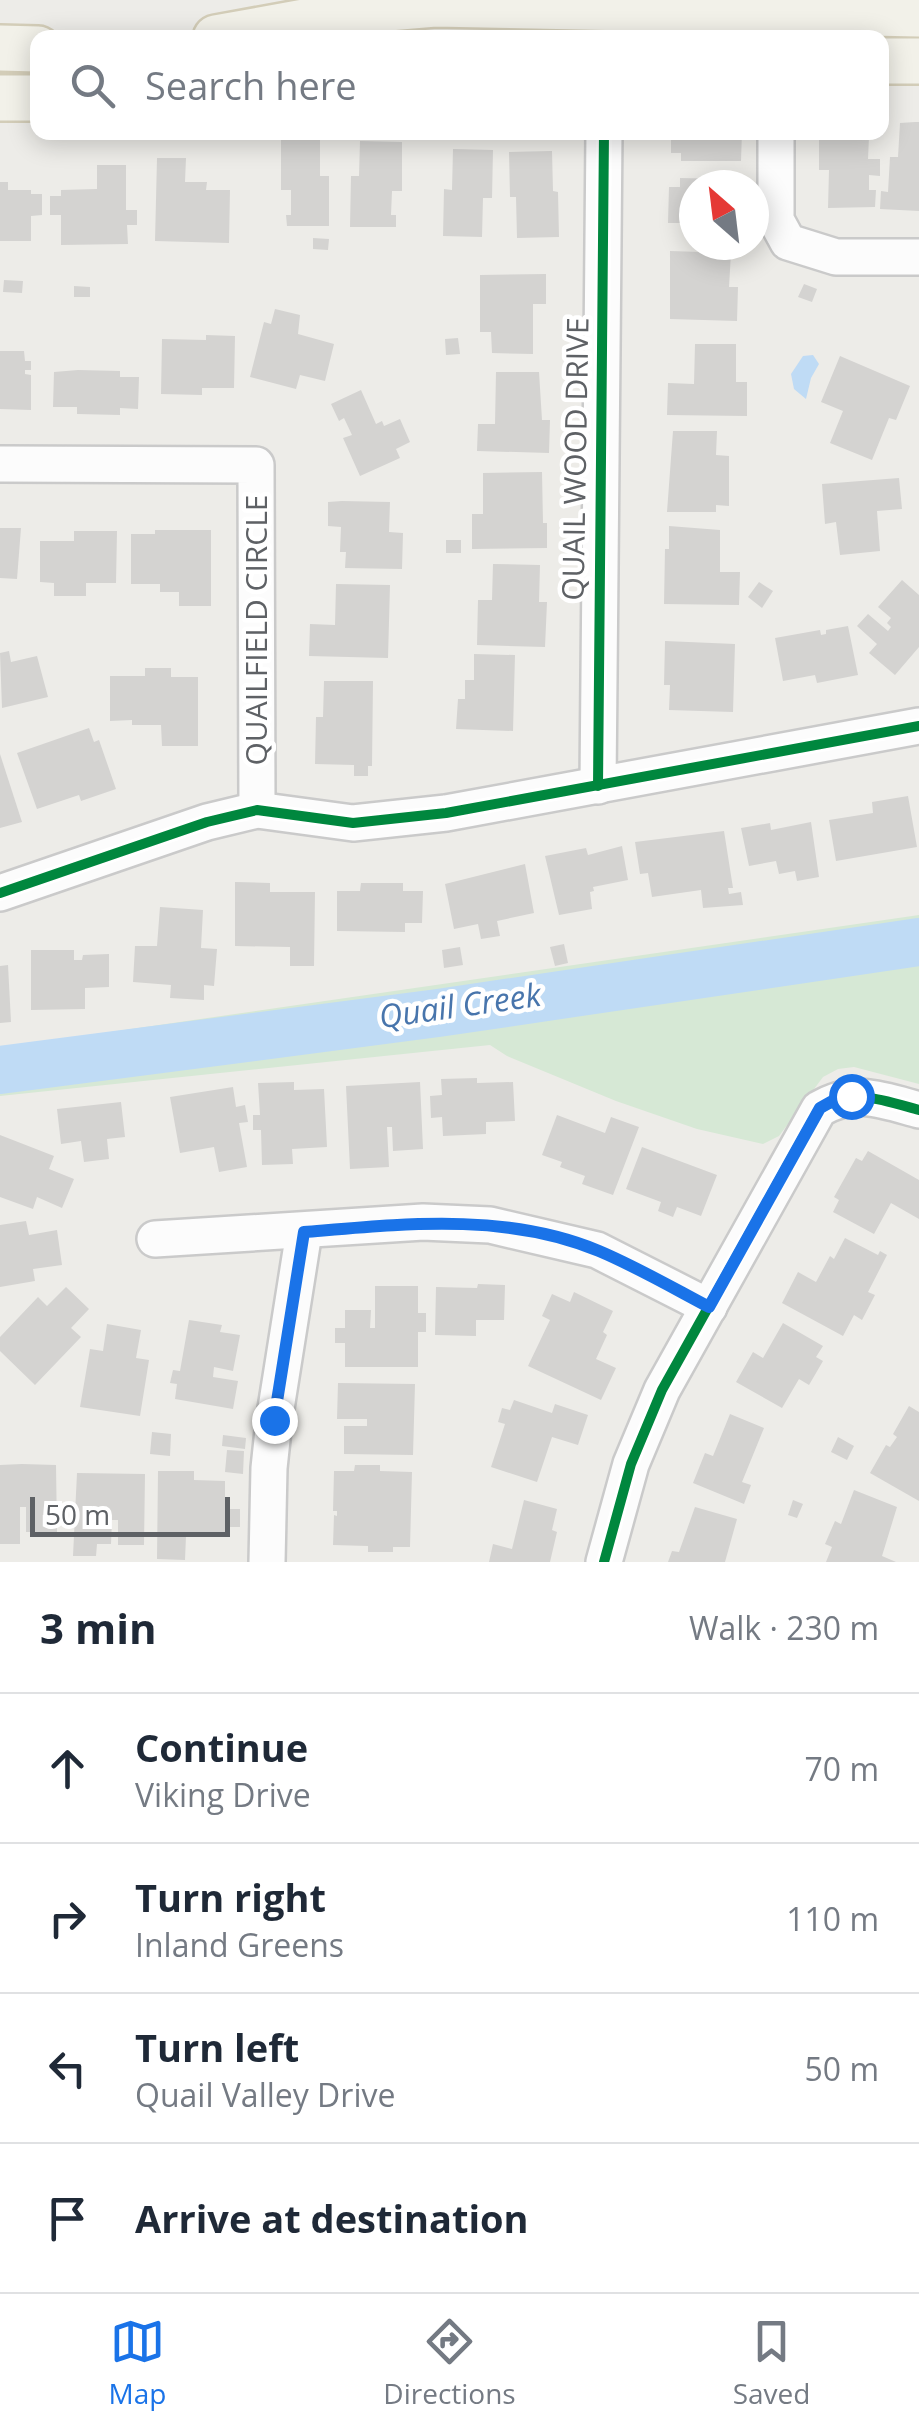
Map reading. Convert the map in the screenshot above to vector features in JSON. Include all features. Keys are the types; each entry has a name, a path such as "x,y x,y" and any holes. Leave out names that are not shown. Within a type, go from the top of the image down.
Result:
{"main road":[{"path":"246,30 279,21 435,4 919,14"},
{"path":"0,48 30,49"},
{"path":"889,61 919,61"},
{"path":"0,98 30,98"}],"street":[{"name":"QUAIL WOOD DRIVE","path":"598,786 604,140"},
{"path":"776,140 776,220 788,242 836,256 919,258"},
{"name":"QUAILFIELD CIRCLE","path":"0,464 256,465 257,810"},
{"path":"0,893 207,822 257,810 353,823 383,821 446,813 919,726"},
{"path":"604,1562 632,1464 662,1390 820,1108 836,1099 870,1096 919,1110"},
{"path":"155,1239 423,1222 506,1228 597,1250 709,1307"},
{"path":"268,1562 274,1420 304,1232"}],"green space":[{"path":"919,915 919,1084 854,1067 838,1069 823,1077 779,1136 763,1144 697,1129 616,1101 507,1056 490,1045 0,1096 0,1048"}],"water":[{"path":"813,355 819,364 806,399 794,389 791,374 803,356"}],"building":[{"path":"919,122 919,211 880,209 881,191 888,192 890,157 898,157 900,123"},
{"path":"281,140 320,140 320,176 329,176 329,226 287,226 291,190 281,190"},
{"path":"671,140 742,140 741,161 681,161 681,153 671,153"},
{"path":"819,140 869,140 868,159 880,159 880,176 869,175 869,190 876,190 875,207 828,208 829,170 819,170"},
{"path":"360,141 402,142 402,191 392,191 391,215 396,215 396,227 350,227 351,176 359,176"},
{"path":"453,149 493,150 492,198 483,198 482,237 443,236 444,189 452,190"},
{"path":"552,151 559,237 517,238 516,197 510,197 509,152"},
{"path":"157,158 186,158 185,182 207,182 206,190 230,190 229,243 155,241"},
{"path":"97,165 126,165 126,210 137,210 137,225 127,225 128,244 61,245 61,215 50,215 50,196 61,196 61,190 97,189"},
{"path":"0,182 8,182 8,190 42,194 42,215 31,216 31,241 0,241"},
{"path":"669,187 679,187 679,223 668,223"},
{"path":"313,238 329,239 328,250 313,249"},
{"path":"670,251 679,251 679,260 731,260 729,287 738,287 737,321 670,319"},
{"path":"546,274 546,304 533,304 533,354 492,353 491,332 480,332 480,275"},
{"path":"4,280 23,281 22,293 3,292"},
{"path":"804,284 817,289 812,302 798,297"},
{"path":"74,286 90,287 90,297 74,297"},
{"path":"275,309 300,315 298,334 334,344 325,381 300,375 296,389 250,377 264,322 271,324"},
{"path":"206,335 235,336 234,388 202,388 202,395 161,394 162,339 206,340"},
{"path":"458,338 460,354 446,355 445,339"},
{"path":"695,344 736,344 736,382 747,382 747,416 667,415 668,383 694,384"},
{"path":"0,351 24,351 25,361 31,361 31,370 25,370 25,374 31,375 31,410 0,409"},
{"path":"840,356 910,386 896,420 889,418 872,460 830,443 843,411 821,402"},
{"path":"120,371 120,377 139,377 138,409 120,408 120,415 77,414 77,407 53,407 54,372"},
{"path":"496,372 539,372 542,420 550,420 549,453 477,451 478,424 495,424"},
{"path":"361,390 376,424 382,421 384,426 400,419 410,442 396,449 400,458 360,476 343,438 352,435 331,404"},
{"path":"673,431 717,431 716,455 729,456 729,506 716,505 716,512 667,512"},
{"path":"542,472 547,548 472,549 472,514 483,514 483,473"},
{"path":"899,478 902,509 877,511 880,551 840,555 836,522 825,524 822,484"},
{"path":"328,502 390,502 389,532 403,533 402,569 345,568 346,552 340,552 341,527 328,526"},
{"path":"669,526 720,530 720,572 740,572 739,605 664,604"},
{"path":"0,528 21,528 17,579 0,578"},
{"path":"155,530 211,530 211,606 179,606 179,592 160,592 160,584 131,584 131,534 155,534"},
{"path":"74,531 117,531 116,583 86,583 86,596 54,596 54,583 40,582 40,541 74,541"},
{"path":"446,540 461,540 461,553 446,553"},
{"path":"493,564 540,565 539,602 547,602 545,647 477,645 478,600 492,600"},
{"path":"902,580 919,595 919,647 895,675 869,653 877,644 857,626 868,614 888,631 891,618 878,607"},
{"path":"759,582 773,591 762,608 748,597"},
{"path":"336,584 390,585 388,658 309,656 310,624 335,625"},
{"path":"848,626 858,675 817,683 815,675 783,681 775,638 820,630 821,635 826,630"},
{"path":"665,641 735,644 733,712 669,710 670,685 664,685"},
{"path":"9,651 11,662 37,656 48,697 2,708 0,653"},
{"path":"474,654 515,655 513,731 456,729 458,699 465,699 465,680 474,680"},
{"path":"145,668 171,668 171,677 198,677 198,746 162,746 161,725 110,721 110,676 145,676"},
{"path":"324,681 373,681 372,766 368,766 368,776 354,776 354,765 315,764 316,717 323,717"},
{"path":"89,728 94,742 99,740 116,789 81,801 79,795 37,809 17,753"},
{"path":"0,754 22,822 0,828"},
{"path":"908,796 917,847 836,861 829,820 873,813 872,802"},
{"path":"811,822 819,877 797,881 795,871 779,874 776,861 749,866 741,828 770,823 771,830"},
{"path":"724,831 733,888 728,888 729,894 741,892 743,905 703,908 701,890 652,897 648,873 640,874 635,842"},
{"path":"622,846 628,880 593,887 592,909 559,915 545,856 586,848 588,855"},
{"path":"525,864 534,913 497,921 500,936 481,939 478,924 454,929 445,884"},
{"path":"235,882 270,883 270,892 315,892 314,966 290,966 290,947 235,946"},
{"path":"361,883 403,883 403,891 423,891 422,923 405,923 405,932 337,931 337,891 360,891"},
{"path":"160,907 203,910 201,948 217,949 214,986 204,985 204,1000 170,998 171,985 133,982 135,946 157,946"},
{"path":"564,944 568,963 555,966 550,947"},
{"path":"460,947 463,965 444,968 442,950"},
{"path":"31,950 74,950 74,960 82,960 83,955 109,954 109,987 85,988 85,1009 31,1010"},
{"path":"8,965 11,1022 0,1023 0,966"},
{"path":"477,1078 477,1083 513,1082 515,1121 486,1122 486,1134 443,1136 442,1117 431,1118 430,1096 442,1095 441,1079"},
{"path":"294,1082 294,1090 324,1089 327,1147 292,1149 293,1164 262,1165 261,1130 253,1130 253,1115 260,1115 258,1083"},
{"path":"420,1082 423,1149 393,1151 392,1127 387,1127 389,1167 350,1169 346,1086"},
{"path":"233,1087 236,1107 245,1105 248,1122 239,1123 247,1167 219,1172 214,1147 180,1153 170,1097"},
{"path":"121,1102 125,1137 107,1139 109,1159 84,1162 81,1141 61,1144 57,1109"},
{"path":"557,1115 605,1133 611,1117 639,1127 613,1195 582,1184 585,1176 542,1155"},
{"path":"0,1135 54,1156 49,1169 74,1179 62,1208 37,1197 33,1209 0,1197"},
{"path":"642,1147 717,1175 701,1216 677,1207 673,1217 658,1211 661,1202 626,1189"},
{"path":"868,1151 919,1180 919,1219 891,1203 874,1234 833,1212 839,1200 834,1197 856,1158 862,1161"},
{"path":"26,1221 29,1235 57,1230 62,1265 33,1269 35,1281 0,1287 0,1225"},
{"path":"845,1238 878,1255 880,1251 887,1255 868,1292 875,1295 862,1320 854,1315 843,1336 782,1303 798,1272 816,1282"},
{"path":"478,1284 505,1285 504,1320 476,1320 476,1336 435,1335 436,1287 477,1288"},
{"path":"375,1286 418,1286 418,1313 426,1313 426,1332 418,1332 418,1367 345,1367 345,1343 335,1343 335,1328 345,1328 345,1310 371,1310 370,1328 375,1328"},
{"path":"66,1287 89,1309 71,1328 81,1337 35,1385 0,1351 0,1337 38,1297 47,1306"},
{"path":"574,1292 613,1311 596,1359 616,1368 601,1400 528,1366 550,1320 542,1316 552,1294 570,1302"},
{"path":"189,1320 222,1325 220,1332 240,1335 233,1371 214,1367 213,1377 238,1381 233,1409 175,1399 177,1384 170,1383 173,1370 180,1371"},
{"path":"783,1323 823,1346 816,1357 823,1361 809,1385 799,1379 782,1408 736,1382 753,1352 763,1358"},
{"path":"107,1324 141,1330 136,1358 149,1360 140,1416 80,1407 90,1349 103,1351"},
{"path":"338,1383 415,1384 413,1455 344,1454 344,1426 367,1426 367,1419 337,1419"},
{"path":"514,1400 552,1413 555,1404 588,1415 578,1445 552,1437 537,1482 491,1467 505,1424 498,1422 502,1408 510,1410"},
{"path":"909,1406 919,1412 919,1501 870,1473 886,1445 890,1447 897,1437 893,1434"},
{"path":"730,1414 764,1428 742,1482 751,1485 744,1504 693,1483 705,1453 713,1456"},
{"path":"152,1432 171,1434 170,1456 150,1454"},
{"path":"223,1435 246,1438 245,1449 222,1446"},
{"path":"838,1437 854,1446 847,1460 831,1452"},
{"path":"227,1450 244,1451 243,1474 225,1472"},
{"path":"0,1465 56,1465 57,1532 26,1532 26,1507 20,1507 20,1544 0,1544"},
{"path":"355,1465 380,1465 380,1471 412,1472 410,1547 368,1552 368,1546 333,1545 334,1515 337,1516 337,1511 333,1511 334,1471 354,1471"},
{"path":"158,1471 194,1471 194,1480 225,1481 225,1509 240,1509 240,1527 226,1527 226,1537 186,1536 185,1560 157,1559"},
{"path":"77,1473 145,1474 144,1545 118,1545 118,1520 112,1520 111,1544 97,1544 96,1556 73,1556"},
{"path":"854,1490 897,1507 882,1556 896,1562 826,1562 832,1547 825,1544 835,1521 841,1524"},
{"path":"524,1500 557,1509 552,1530 557,1532 550,1562 489,1562 493,1544 512,1549"},
{"path":"793,1500 803,1504 797,1518 788,1515"},
{"path":"695,1507 737,1519 725,1562 668,1562 672,1551 679,1552"}],"waterway":[{"name":"Quail Creek","path":"0,1070 438,1013 919,942"}],"cycle path":[{"path":"598,786 604,140"},
{"path":"0,893 207,822 257,810 353,823 446,813 919,726"},
{"path":"604,1562 631,1464 662,1390 819,1109 857,1097 919,1110"}],"route":[{"path":"274,1420 304,1232 423,1222 538,1234 597,1250 709,1307 820,1108 851,1096"}]}
